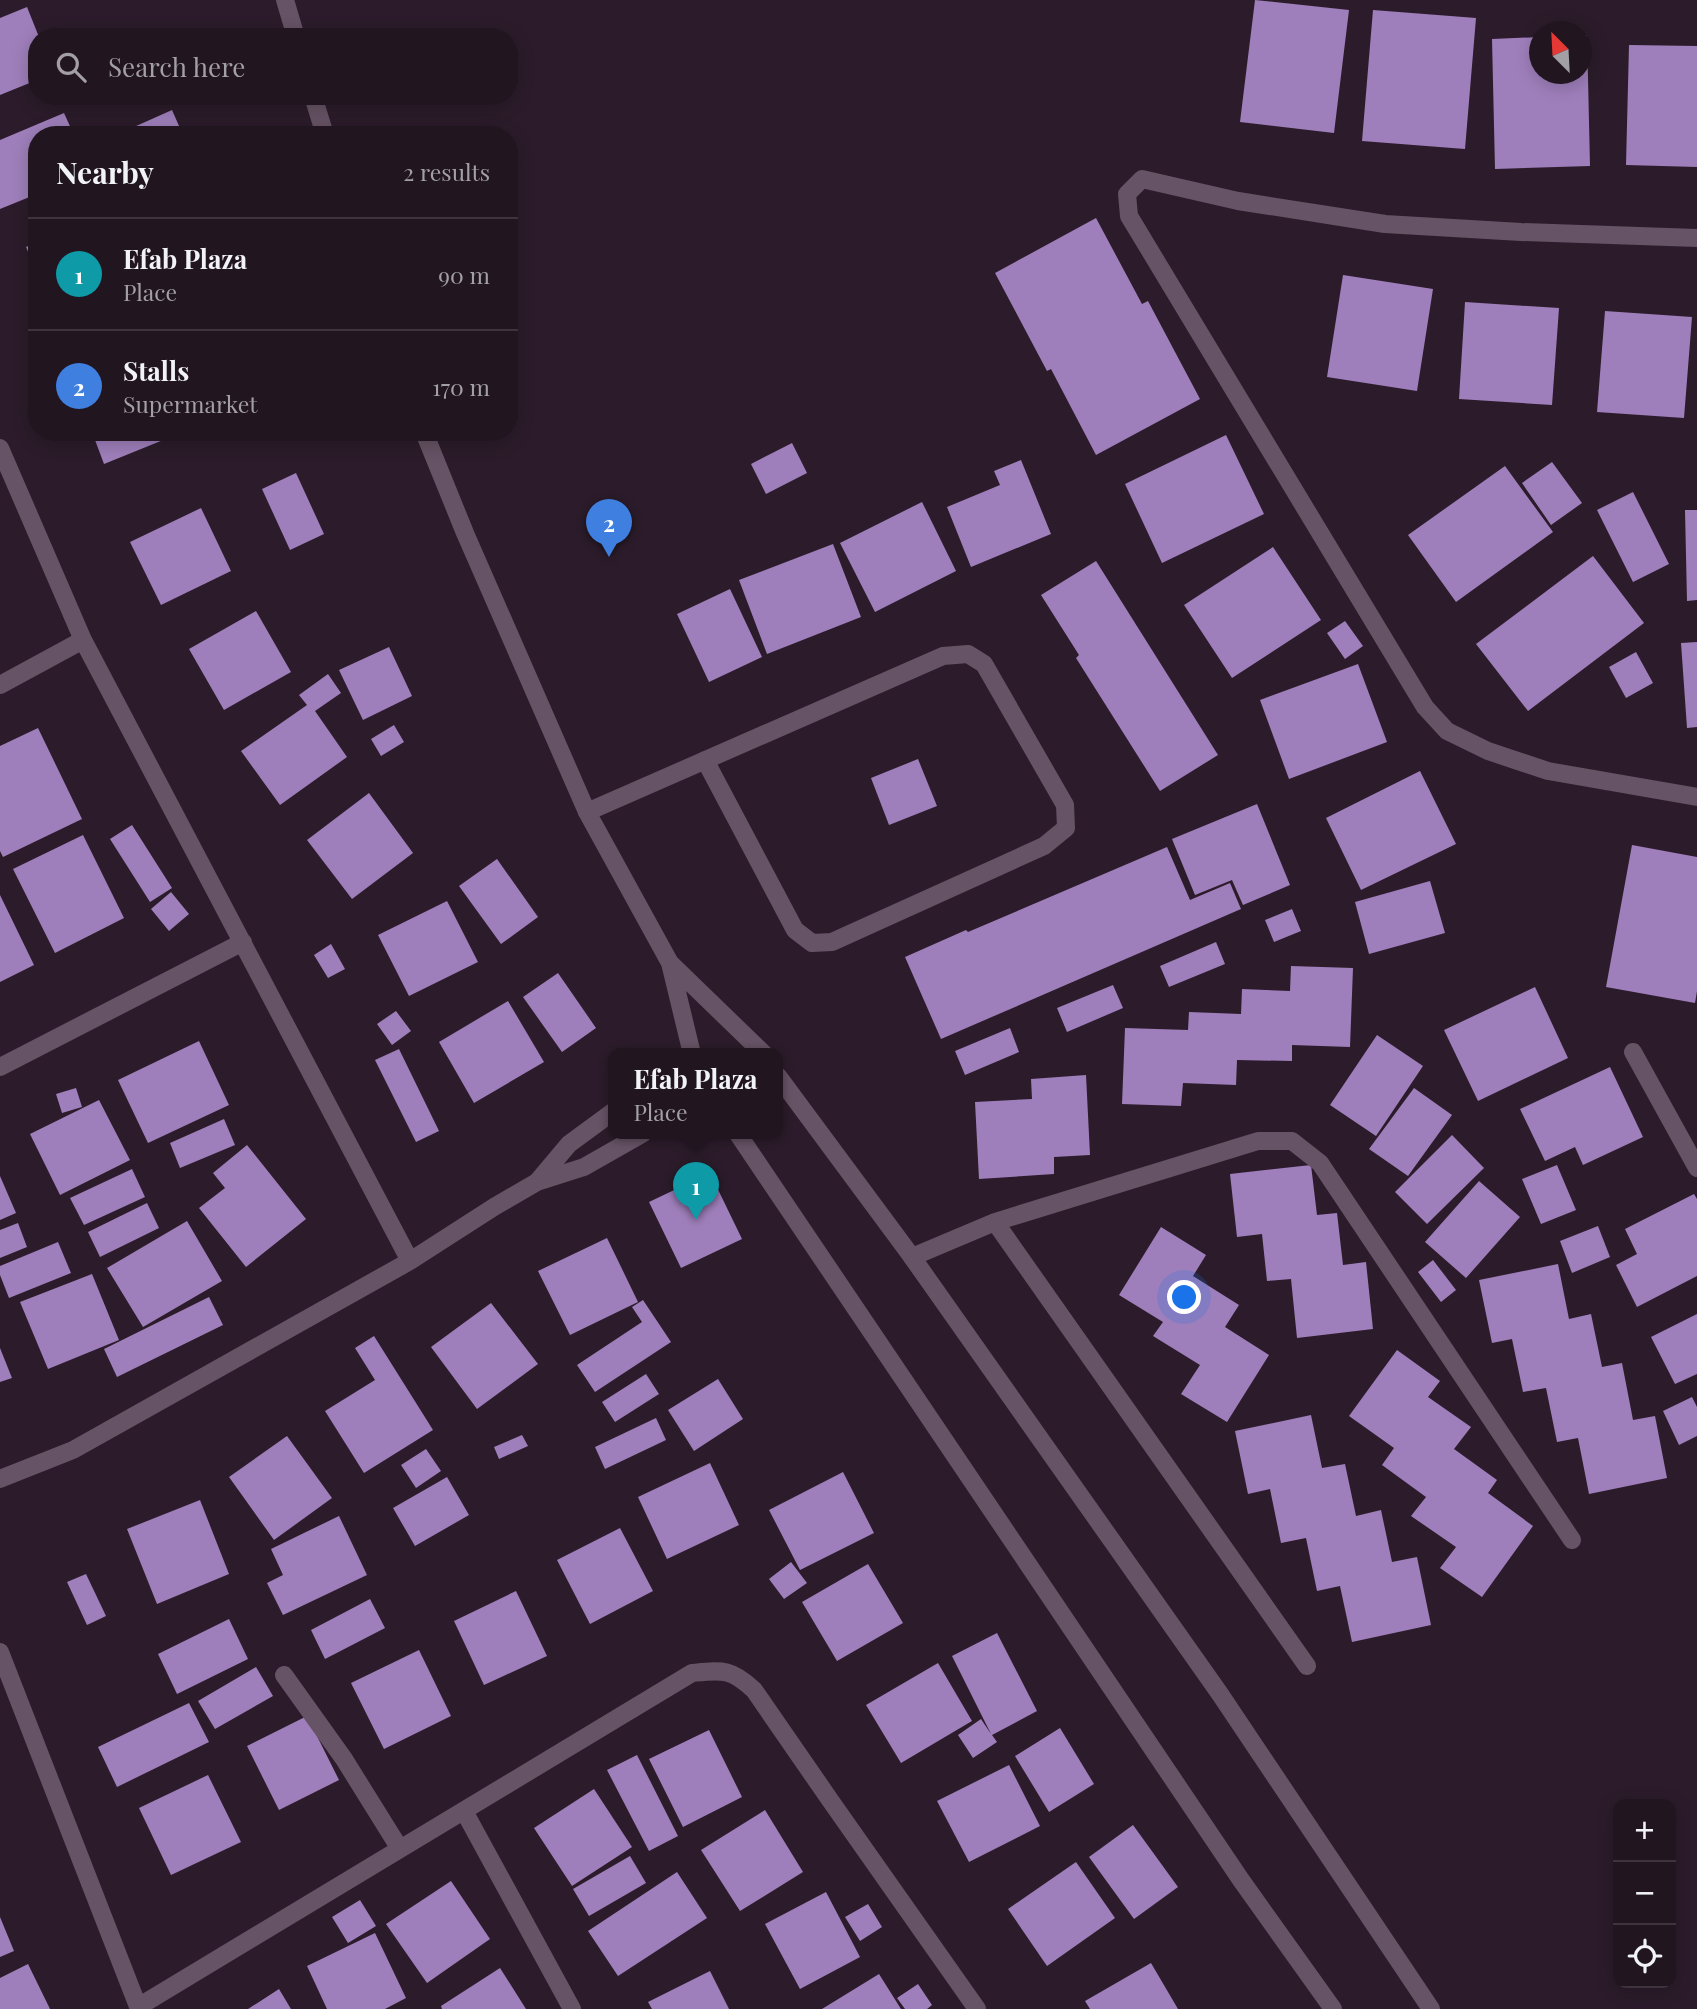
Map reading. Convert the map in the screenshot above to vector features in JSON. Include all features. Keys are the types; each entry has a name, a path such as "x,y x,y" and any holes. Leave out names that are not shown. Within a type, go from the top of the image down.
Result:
{"street":[{"path":"285,0 293,28"},
{"path":"316,105 321,126"},
{"path":"1697,238 1385,224 1238,201 1142,179 1126,194 1129,216 1136,228 1425,707 1447,731 1488,751 1548,771 1697,797"},
{"path":"428,441 587,812 670,963 691,1048"},
{"path":"0,448 83,640 410,1261"},
{"path":"0,685 83,640"},
{"path":"587,812 705,760 943,656 968,654 984,664 1065,805 1066,828 1044,846 969,880 832,942 812,943 795,930 705,760"},
{"path":"0,1067 243,942"},
{"path":"670,963 758,1048"},
{"path":"1633,1052 1697,1168"},
{"path":"783,1083 912,1257 1220,1694 1431,2009"},
{"path":"537,1182 569,1144 608,1115"},
{"path":"0,1479 73,1450 410,1261 537,1182 584,1167 633,1139"},
{"path":"740,1139 1241,1880 1333,2009"},
{"path":"912,1257 995,1222 1258,1141 1292,1141 1320,1163 1572,1540"},
{"path":"995,1222 1307,1667"},
{"path":"0,1652 139,2008 692,1673 721,1670 740,1677 754,1690 977,2009"},
{"path":"284,1675 344,1759 400,1849"},
{"path":"464,1811 572,2009"}],"building":[{"path":"1255,0 1349,10 1334,133 1240,122"},
{"path":"27,7 35,28 28,28 28,84 0,95 0,18"},
{"path":"1373,10 1476,18 1465,149 1362,141"},
{"path":"1529,37 1529,84 1588,84 1590,166 1495,169 1492,39"},
{"path":"1629,45 1697,46 1697,167 1626,165"},
{"path":"172,110 179,126 136,126"},
{"path":"64,113 70,126 33,126"},
{"path":"28,128 28,198 0,209 0,140"},
{"path":"1096,218 1142,304 1148,301 1200,399 1096,455 1051,369 1047,371 995,273"},
{"path":"1343,275 1433,289 1417,391 1327,377"},
{"path":"1465,302 1559,308 1552,405 1459,399"},
{"path":"1605,311 1692,317 1684,418 1597,412"},
{"path":"1226,435 1264,514 1162,563 1125,484"},
{"path":"95,441 161,441 104,464"},
{"path":"792,443 807,473 766,494 751,464"},
{"path":"1021,460 1051,534 971,567 947,507 1000,485 994,471"},
{"path":"1552,462 1582,503 1551,525 1522,483"},
{"path":"1505,466 1553,532 1456,602 1408,535"},
{"path":"296,473 324,534 290,550 262,489"},
{"path":"1633,492 1669,564 1633,582 1597,510"},
{"path":"922,502 956,571 875,612 840,543"},
{"path":"201,508 231,571 161,605 130,542"},
{"path":"1685,510 1697,510 1697,600 1687,601"},
{"path":"833,544 861,617 767,654 739,580"},
{"path":"1273,547 1321,620 1232,678 1184,605"},
{"path":"1593,556 1644,623 1528,711 1476,644"},
{"path":"1096,561 1218,755 1160,791 1076,658 1079,655 1041,595"},
{"path":"730,589 762,657 709,682 677,614"},
{"path":"256,611 291,672 224,710 189,649"},
{"path":"1345,621 1363,646 1345,659 1327,633"},
{"path":"1697,642 1697,727 1687,728 1681,643"},
{"path":"389,647 412,696 363,720 339,670"},
{"path":"1636,652 1653,683 1626,698 1609,667"},
{"path":"1358,664 1387,742 1289,779 1260,700"},
{"path":"328,674 341,693 315,711 347,757 280,805 241,751 307,705 299,695"},
{"path":"394,725 404,742 381,756 371,739"},
{"path":"38,728 82,819 3,857 0,851 0,746"},
{"path":"918,759 937,806 889,825 871,778"},
{"path":"1420,771 1456,844 1361,890 1326,818"},
{"path":"369,793 413,853 352,899 307,840"},
{"path":"1257,804 1290,885 1243,905 1232,880 1195,895 1172,839"},
{"path":"132,825 172,888 150,902 110,839"},
{"path":"83,835 124,918 55,953 13,869"},
{"path":"1632,845 1697,857 1695,1003 1606,987"},
{"path":"1167,847 1190,900 1230,883 1241,909 941,1039 905,957"},
{"path":"497,859 538,917 501,944 459,886"},
{"path":"1430,881 1445,933 1369,954 1355,902"},
{"path":"171,892 189,914 169,931 151,909"},
{"path":"0,895 34,965 0,982"},
{"path":"447,901 478,962 409,996 378,935"},
{"path":"1292,909 1301,931 1274,942 1265,920"},
{"path":"1216,942 1225,964 1169,987 1160,966"},
{"path":"331,944 345,969 328,978 314,955"},
{"path":"1291,966 1353,968 1350,1047 1292,1045 1292,1061 1237,1060 1236,1085 1183,1083 1181,1106 1122,1104 1125,1028 1188,1030 1189,1012 1241,1014 1242,989 1290,991"},
{"path":"558,973 596,1028 562,1052 523,997"},
{"path":"1113,985 1123,1008 1067,1032 1057,1008"},
{"path":"1535,987 1568,1058 1478,1101 1444,1030"},
{"path":"508,1001 544,1062 474,1103 439,1042"},
{"path":"396,1011 411,1031 392,1045 377,1024"},
{"path":"1010,1028 1019,1052 965,1075 955,1051"},
{"path":"1377,1035 1423,1066 1376,1136 1330,1105"},
{"path":"199,1041 229,1105 148,1143 118,1080"},
{"path":"399,1049 439,1131 416,1142 375,1060"},
{"path":"1610,1067 1643,1137 1583,1165 1575,1147 1545,1161 1520,1109"},
{"path":"1086,1075 1090,1155 1054,1157 1054,1174 979,1179 975,1102 1032,1099 1031,1079"},
{"path":"76,1088 82,1107 62,1113 56,1094"},
{"path":"1414,1088 1452,1115 1408,1176 1369,1149"},
{"path":"99,1100 130,1160 60,1195 30,1134"},
{"path":"224,1119 235,1145 180,1168 170,1143"},
{"path":"1452,1135 1484,1168 1427,1224 1395,1192"},
{"path":"247,1145 306,1219 246,1267 199,1208 225,1188 213,1173"},
{"path":"1311,1165 1317,1215 1337,1213 1343,1265 1366,1262 1373,1329 1297,1338 1291,1279 1267,1281 1262,1234 1237,1237 1230,1174"},
{"path":"1557,1165 1576,1210 1541,1224 1522,1179"},
{"path":"132,1169 145,1197 84,1225 70,1198"},
{"path":"710,1173 742,1239 681,1268 649,1202"},
{"path":"0,1176 16,1213 0,1220"},
{"path":"1479,1181 1520,1217 1466,1278 1425,1242"},
{"path":"1694,1194 1697,1199 1697,1276 1637,1307 1616,1265 1637,1254 1625,1229"},
{"path":"147,1203 159,1228 100,1257 88,1232"},
{"path":"187,1221 222,1281 143,1327 107,1268"},
{"path":"18,1223 27,1247 0,1258 0,1230"},
{"path":"1598,1226 1610,1257 1572,1273 1560,1241"},
{"path":"1161,1227 1206,1255 1193,1276 1239,1305 1225,1327 1269,1355 1227,1422 1181,1394 1200,1365 1153,1336 1163,1322 1119,1295"},
{"path":"607,1238 638,1302 570,1335 538,1271"},
{"path":"58,1242 71,1273 9,1298 0,1275 0,1266"},
{"path":"1433,1260 1456,1290 1441,1302 1418,1272"},
{"path":"1558,1264 1569,1319 1591,1314 1602,1367 1622,1363 1633,1420 1655,1416 1667,1478 1589,1494 1578,1438 1557,1442 1546,1388 1523,1392 1512,1339 1492,1343 1479,1280"},
{"path":"92,1274 119,1340 48,1369 20,1302"},
{"path":"209,1297 223,1325 117,1377 104,1349"},
{"path":"643,1300 671,1342 595,1392 577,1365 642,1322 632,1307"},
{"path":"491,1303 538,1364 477,1409 431,1347"},
{"path":"1697,1314 1697,1374 1675,1384 1651,1337"},
{"path":"374,1336 433,1430 364,1473 325,1411 375,1380 355,1348"},
{"path":"0,1348 12,1378 0,1382"},
{"path":"1397,1350 1440,1381 1428,1397 1471,1427 1454,1449 1497,1480 1488,1493 1533,1526 1482,1597 1440,1568 1456,1547 1411,1516 1426,1497 1382,1465 1394,1448 1349,1416"},
{"path":"646,1374 659,1394 615,1422 602,1402"},
{"path":"718,1379 743,1419 694,1451 668,1410"},
{"path":"1692,1397 1697,1407 1697,1436 1679,1445 1663,1411"},
{"path":"1311,1415 1322,1468 1345,1464 1356,1516 1381,1510 1392,1562 1417,1557 1431,1625 1352,1642 1340,1586 1317,1591 1306,1538 1281,1543 1270,1489 1248,1494 1235,1431"},
{"path":"656,1418 666,1440 605,1469 595,1447"},
{"path":"522,1435 528,1446 499,1459 494,1447"},
{"path":"287,1436 332,1498 274,1540 229,1477"},
{"path":"426,1449 441,1471 416,1488 401,1465"},
{"path":"710,1463 739,1525 667,1559 638,1497"},
{"path":"843,1472 874,1533 800,1570 769,1510"},
{"path":"447,1477 469,1515 415,1546 393,1508"},
{"path":"200,1500 229,1574 157,1604 127,1529"},
{"path":"339,1516 367,1575 283,1615 267,1583 283,1575 271,1549"},
{"path":"620,1528 653,1591 590,1624 557,1560"},
{"path":"791,1562 807,1583 784,1599 769,1579"},
{"path":"868,1564 903,1623 837,1661 802,1602"},
{"path":"86,1574 106,1616 87,1625 67,1582"},
{"path":"516,1591 547,1656 484,1685 454,1621"},
{"path":"370,1599 385,1628 325,1659 311,1630"},
{"path":"229,1619 248,1659 177,1694 158,1654"},
{"path":"997,1633 1037,1711 992,1735 997,1742 973,1758 958,1735 981,1719 991,1734 952,1656"},
{"path":"419,1650 451,1716 384,1749 351,1683"},
{"path":"938,1663 972,1721 901,1763 866,1705"},
{"path":"256,1667 273,1696 215,1729 198,1701"},
{"path":"189,1703 209,1742 117,1787 98,1747"},
{"path":"307,1716 339,1780 279,1810 247,1746"},
{"path":"1060,1728 1094,1784 1049,1812 1015,1756"},
{"path":"709,1730 742,1797 683,1827 649,1759"},
{"path":"637,1755 678,1836 649,1851 607,1770"},
{"path":"1009,1765 1040,1826 969,1862 937,1801"},
{"path":"208,1775 241,1842 171,1875 139,1808"},
{"path":"594,1789 632,1847 572,1886 534,1828"},
{"path":"765,1810 803,1872 740,1911 701,1850"},
{"path":"1133,1825 1178,1887 1134,1919 1089,1857"},
{"path":"630,1856 646,1883 589,1916 573,1889"},
{"path":"1076,1862 1115,1918 1047,1966 1008,1909"},
{"path":"677,1872 707,1918 618,1976 588,1931"},
{"path":"451,1881 490,1939 427,1983 386,1924"},
{"path":"826,1892 860,1957 800,1989 765,1924"},
{"path":"360,1900 376,1926 348,1943 332,1917"},
{"path":"868,1904 882,1927 860,1941 845,1917"},
{"path":"0,1917 14,1951 0,1957"},
{"path":"375,1933 406,1998 385,2009 327,2009 307,1966"},
{"path":"1151,1963 1178,2009 1090,2009 1085,2001"},
{"path":"28,1964 50,2009 0,2009 0,1978"},
{"path":"500,1968 526,2009 442,2009 441,2006"},
{"path":"710,1971 729,2009 652,2009 648,2002"},
{"path":"879,1974 901,2009 822,2009"},
{"path":"918,1984 932,2005 927,2009 905,2009 897,1998"},
{"path":"279,1989 291,2009 248,2009"}],"place":[{"name":"Stalls","path":"609,557"},
{"name":"Efab Plaza","path":"696,1220"}]}
